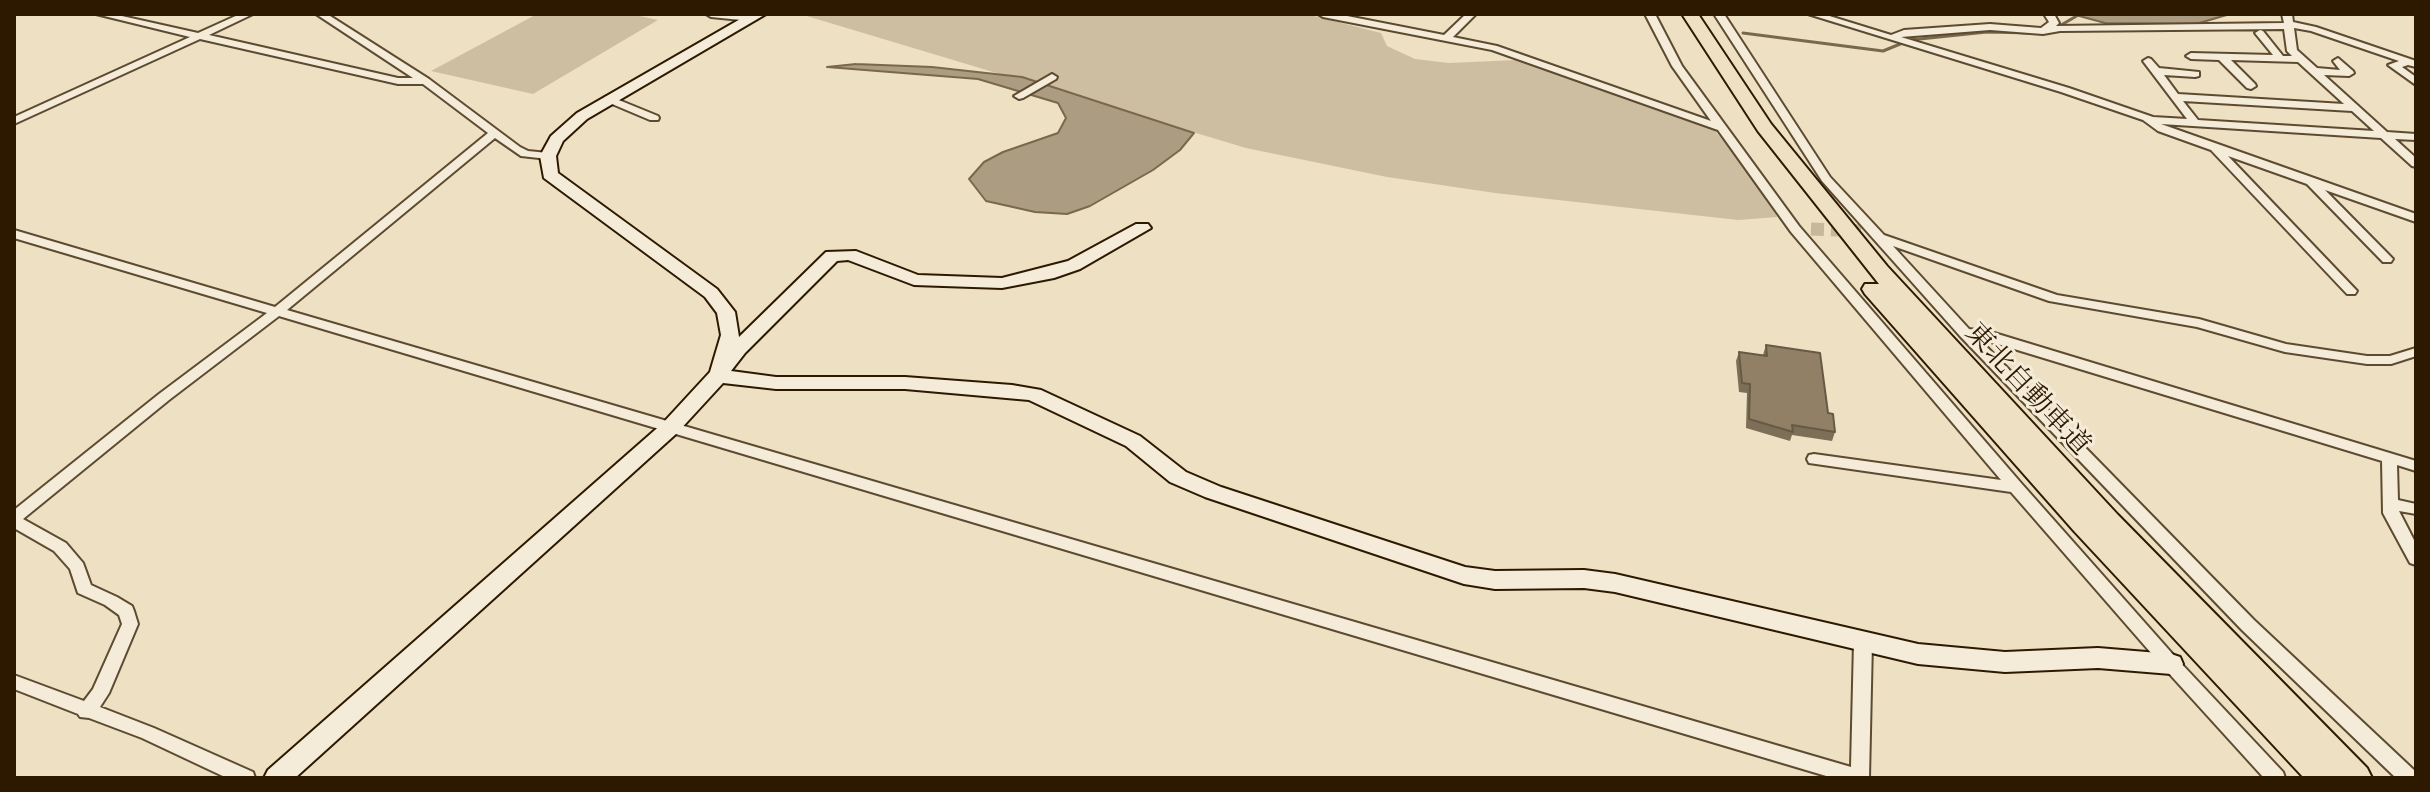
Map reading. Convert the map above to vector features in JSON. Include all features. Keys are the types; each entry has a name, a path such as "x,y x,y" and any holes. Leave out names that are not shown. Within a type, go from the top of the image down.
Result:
{"highway":[{"name":"東北自動車道","path":"1675,14 1746,128 1859,272 2083,524 2324,778"},
{"name":"東北自動車道","path":"1690,14 1764,127 1879,271 2098,511 2356,778"}],"street":[{"path":"101,14 398,81 425,81"},
{"path":"14,121 248,14"},
{"path":"321,14 425,81 522,152 548,156"},
{"path":"711,14 755,16"},
{"path":"1323,14 1494,48 1722,128"},
{"path":"1447,37 1471,14"},
{"path":"1650,14 1677,66 1795,229 2171,664 2276,778"},
{"path":"1719,14 1826,179 1965,333 2248,625 2409,778"},
{"path":"1813,14 1831,16 1890,38 2147,118 2196,124 2416,137"},
{"path":"1946,14 1946,30"},
{"path":"2043,31 2054,23 2049,14"},
{"path":"719,376 730,335 726,312 719,302 550,175 548,156 567,127 609,99 755,16"},
{"path":"1890,38 1904,33 1990,27 2043,31 2288,22 2416,64"},
{"path":"2288,22 2290,49 2416,164"},
{"path":"2260,33 2280,58"},
{"path":"2191,56 2300,59"},
{"path":"2221,56 2251,86"},
{"path":"2148,61 2196,124"},
{"path":"2314,71 2349,73 2338,61"},
{"path":"2416,64 2393,65 2416,82"},
{"path":"2156,71 2195,74"},
{"path":"1019,96 1052,77"},
{"path":"2176,97 2354,108"},
{"path":"609,99 654,118"},
{"path":"2147,118 2162,129 2416,218"},
{"path":"86,712 100,693 130,624 126,611 84,589 77,567 60,547 14,520 164,397 278,311 496,132"},
{"path":"2214,147 2351,291"},
{"path":"2310,180 2387,259"},
{"path":"277,778 670,428 719,376 738,349 832,256 850,255 914,280 1002,283 1048,274 1074,265 1142,228"},
{"path":"1795,229 1811,229"},
{"path":"1861,231 2054,298 2199,323 2285,348 2367,360 2391,360 2416,352"},
{"path":"14,234 1860,778 1863,642"},
{"path":"1965,333 2015,344 2416,466"},
{"path":"719,376 776,383 905,383 1034,395 1133,441 1178,477 1464,575 1495,580 1584,579 1615,583 1918,654 1975,661 2034,662 2098,658 2171,664"},
{"path":"2389,458 2391,513 2416,559"},
{"path":"1814,459 2016,487"},
{"path":"14,499 33,503"},
{"path":"2389,504 2416,509"},
{"path":"14,682 86,712 148,733 246,778"}],"shaded area":[{"path":"537,14 630,14 658,20 533,94 431,71"},
{"path":"800,14 1306,14 1381,33 1387,46 1415,59 1449,63 1516,60 1712,127 1765,193 1777,217 1738,220 1495,193 1387,177 1246,148"},
{"path":"2072,14 2230,14 2196,24 2105,23"},
{"path":"856,64 932,67 1022,77 1194,133 1180,150 1153,170 1090,206 1067,214 1035,212 986,201 969,179 984,162 1003,152 1058,133 1066,118 1058,103 978,79 827,67"}],"building":[{"path":"1766,345 1820,353 1828,413 1833,414 1835,432 1792,425 1793,432 1749,419 1750,384 1742,383 1739,352 1767,356"}],"waterway":[{"path":"2056,28 2080,14"},
{"path":"1743,33 1883,51 1910,40 1987,32 2033,33"}],"tunnel":[{"path":"1811,229 1861,231"}]}
